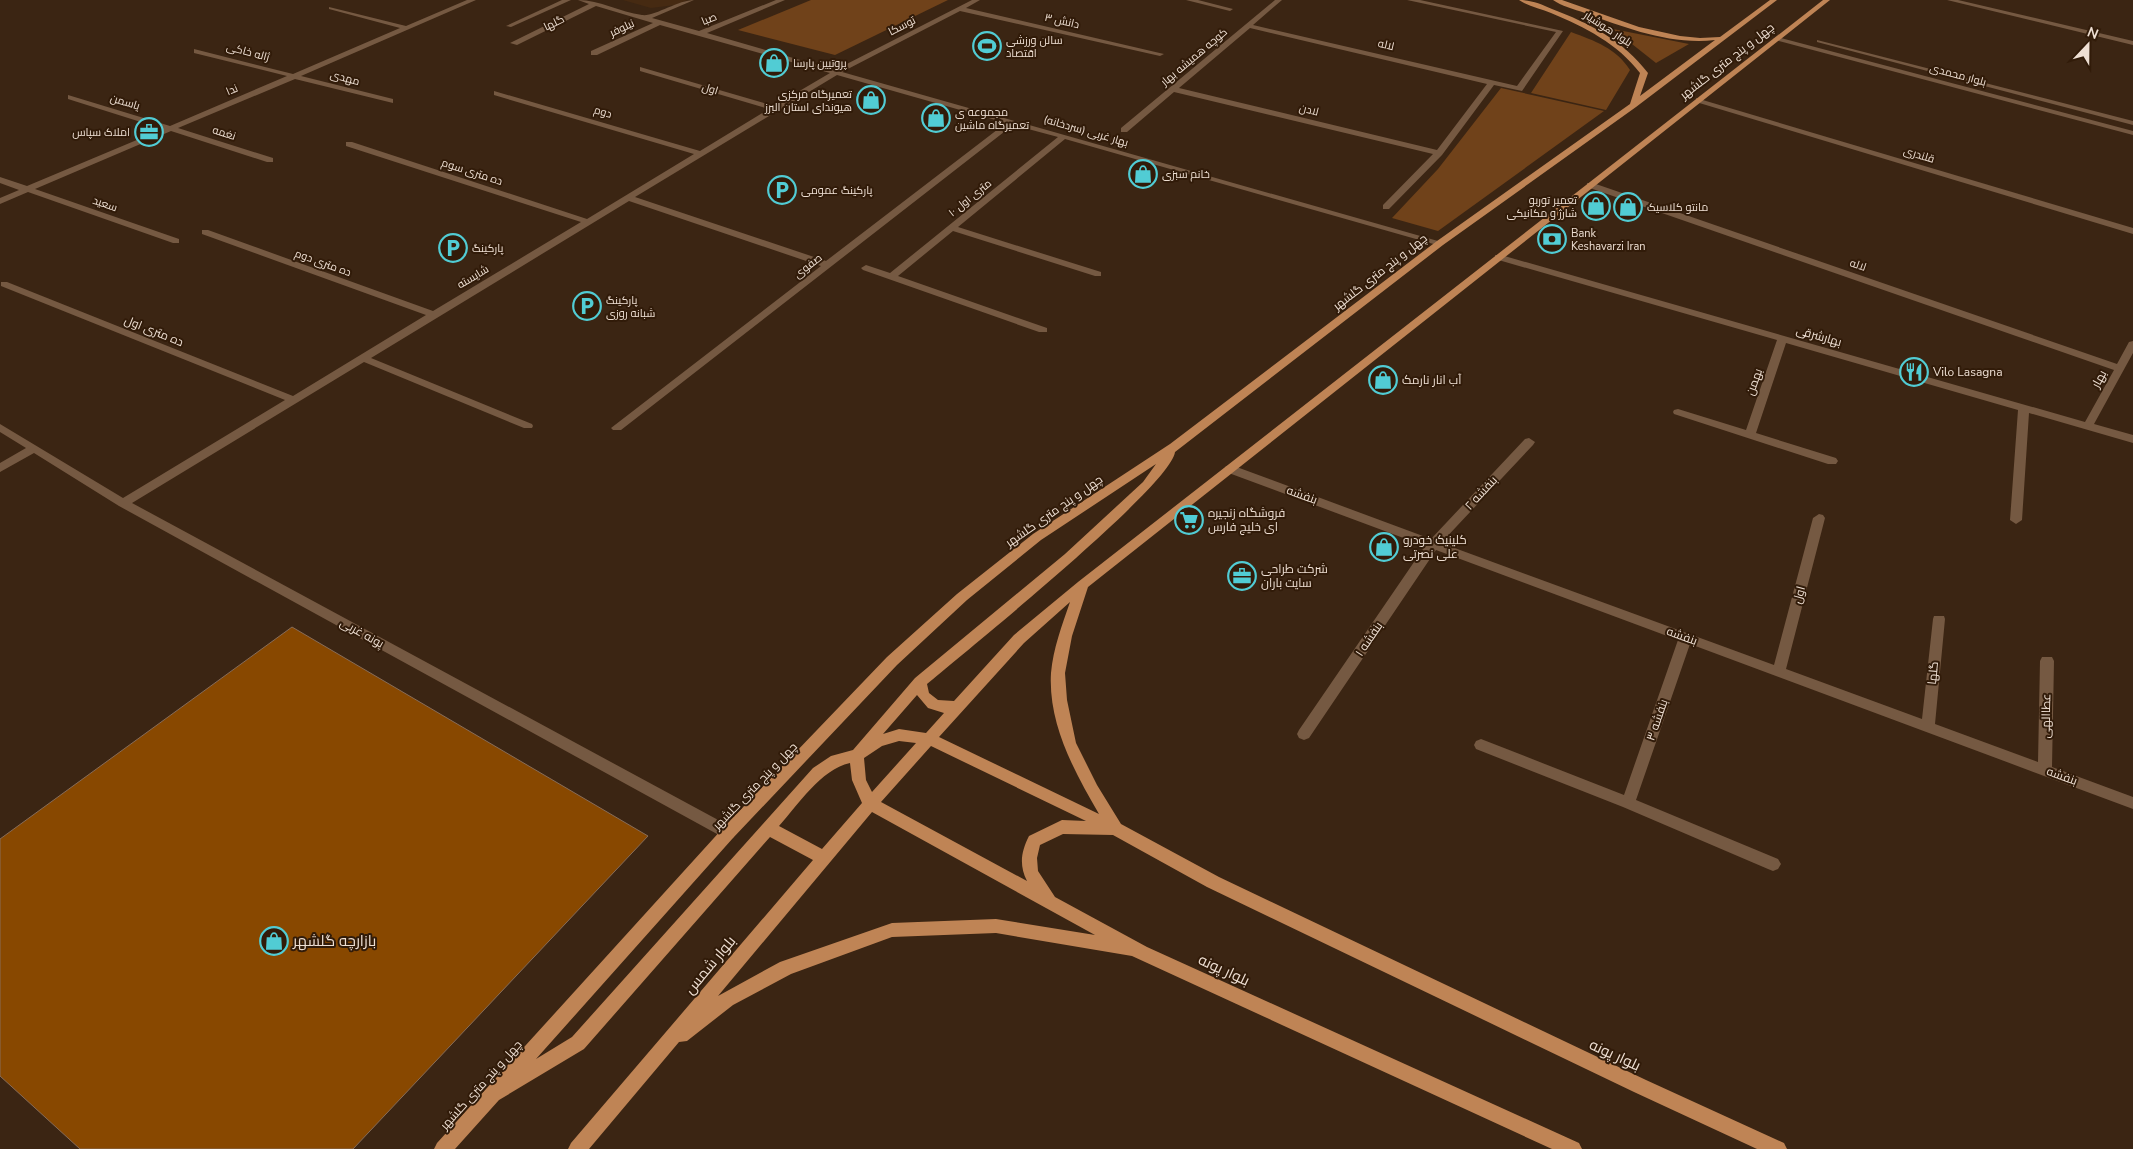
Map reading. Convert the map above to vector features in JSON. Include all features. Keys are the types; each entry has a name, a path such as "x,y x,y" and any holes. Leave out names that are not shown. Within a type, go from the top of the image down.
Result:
{"main road":[{"name":"بلوار هوشیار","path":"1522,0 1576,21 1622,49 1637,61 1644,73 1633,105"},
{"name":"بلوار هوشیار","path":"1556,0 1679,39 1695,41 1723,37"},
{"name":"چهل و پنج متری گلشهر","path":"443,1149 728,833 892,661 962,597 1037,537 1174,447 1440,243 1633,105 1774,0"},
{"name":"چهل و پنج متری گلشهر","path":"870,804 1019,640 1082,586 1827,0"},
{"path":"1576,21 1596,26 1607,24 1604,19 1595,13"},
{"path":"870,804 859,780 857,754 920,682 1069,557 1147,485 1174,447"},
{"path":"1082,586 1065,636 1058,673 1060,700 1069,743 1092,789 1116,829"},
{"path":"920,682 920,692 930,703 948,708 960,706"},
{"name":"بلوار پونه","path":"487,1099 578,1043 818,772 836,760 857,754 878,742 899,735 930,739 1116,829 1222,887 1640,1086 1778,1149"},
{"name":"بلوار پونه","path":"870,804 1141,952 1572,1149"},
{"name":"بلوار شمس","path":"577,1149 870,804"},
{"path":"1054,904 1032,880 1027,857 1034,840 1062,827 1116,829"},
{"path":"768,828 824,858"},
{"path":"661,1050 727,1000 786,968 892,930 996,926 1141,952"}],"street":[{"name":"ندا","path":"0,201 473,0"},
{"path":"509,26 568,0"},
{"name":"بهار غربی (سردخانه)","path":"581,0 1440,243"},
{"path":"645,18 691,0"},
{"name":"صبا","path":"699,34 782,0"},
{"name":"توسکا","path":"836,72 977,0"},
{"path":"1189,0 1230,9"},
{"name":"کوچه همیشه بهار","path":"1124,130 1279,0"},
{"name":"لاله","path":"1248,26 1519,89 1560,31 1410,0"},
{"path":"1950,0 2133,43"},
{"name":"گلها","path":"514,43 594,4"},
{"path":"331,8 407,28"},
{"name":"دانش ۳","path":"960,9 1160,54"},
{"name":"نیلوفر","path":"594,54 660,22"},
{"name":"بلوار محمدی","path":"1781,36 1836,46 2133,123"},
{"name":"بلوار محمدی","path":"1781,36 1826,52 2133,133"},
{"path":"1826,52 1820,46 1836,46"},
{"name":"ژاله خاکی","path":"197,51 294,76"},
{"name":"اول","path":"643,69 776,109"},
{"name":"شایسته","path":"123,503 836,72"},
{"name":"مهدی","path":"294,76 390,101"},
{"path":"1386,207 1439,153 1492,83"},
{"name":"لادن","path":"1173,89 1439,153"},
{"name":"دوم","path":"497,93 702,154"},
{"name":"یاسمن","path":"71,97 171,128"},
{"name":"قلندری","path":"1699,100 2133,231"},
{"name":"صفوی","path":"617,428 1012,122"},
{"name":"نغمه","path":"171,128 270,160"},
{"name":"۱۰ متری اول","path":"892,277 1064,137"},
{"name":"ده متری سوم","path":"349,144 588,222"},
{"name":"سعید","path":"0,180 176,240"},
{"name":"لاله","path":"1590,185 2119,368"},
{"path":"628,198 828,265"},
{"path":"951,228 1098,274"},
{"name":"ده متری دوم","path":"205,232 434,315"},
{"name":"بهارشرقی","path":"1498,257 2133,439"},
{"path":"866,268 1043,330"},
{"name":"ده متری اول","path":"4,284 294,400"},
{"name":"بهمن","path":"1750,435 1783,338"},
{"name":"بهار","path":"2088,426 2133,344"},
{"path":"363,358 528,426"},
{"path":"2016,520 2024,408"},
{"path":"1678,412 1832,461"},
{"name":"پونه غربی","path":"0,427 123,503 728,833"},
{"name":"بنفشه ۲","path":"1433,544 1529,442"},
{"path":"0,468 34,448"},
{"name":"بنفشه","path":"1230,469 2133,803"},
{"name":"اول","path":"1779,672 1819,518"},
{"name":"بنفشه ۱","path":"1304,734 1433,544"},
{"name":"گلها","path":"1928,727 1939,619"},
{"name":"بنفشه ۳","path":"1628,803 1686,637"},
{"name":"عطاالهی","path":"2045,770 2047,661"},
{"path":"1480,745 1628,803 1773,864"}],"shaded area":[{"path":"623,0 688,0 675,5 651,8"},
{"path":"811,0 948,0 835,55 738,30"},
{"path":"1613,29 1689,44 1656,63"},
{"path":"1571,32 1597,42 1612,51 1630,70 1606,110 1531,93"},
{"path":"1501,88 1604,111 1438,231 1392,218 1438,169"}],"building":[{"name":"بازارچه گلشهر","path":"292,627 648,836 353,1149 80,1149 0,1076 0,839"}],"place":[{"name":"سالن ورزشی اقتصاد","path":"987,46"},
{"name":"پروتیین پارسا","path":"774,63"},
{"name":"تعمیرگاه مرکزی هیوندای استان البرز","path":"871,100"},
{"name":"مجموعه ی تعمیرگاه ماشین","path":"936,118"},
{"name":"املاک سپاس","path":"149,132"},
{"name":"خانم سبزی","path":"1143,174"},
{"name":"پارکینگ عمومی","path":"782,190"},
{"name":"تعمیر توربو شارژ ‌و مکانیکی","path":"1596,206"},
{"name":"مانتو کلاسیک","path":"1628,207"},
{"name":"Bank Keshavarzi Iran","path":"1552,239"},
{"name":"پارکینگ","path":"453,248"},
{"name":"پارکینگ شبانه روزی","path":"587,306"},
{"name":"Vilo Lasagna","path":"1914,372"},
{"name":"آب انار نارمک","path":"1383,380"},
{"name":"فروشگاه زنجیره ای خلیج فارس","path":"1189,520"},
{"name":"کلینیک خودرو علی نصرتی","path":"1384,547"},
{"name":"شرکت طراحی سایت باران","path":"1242,576"},
{"name":"بازارچه گلشهر","path":"274,941"}]}
